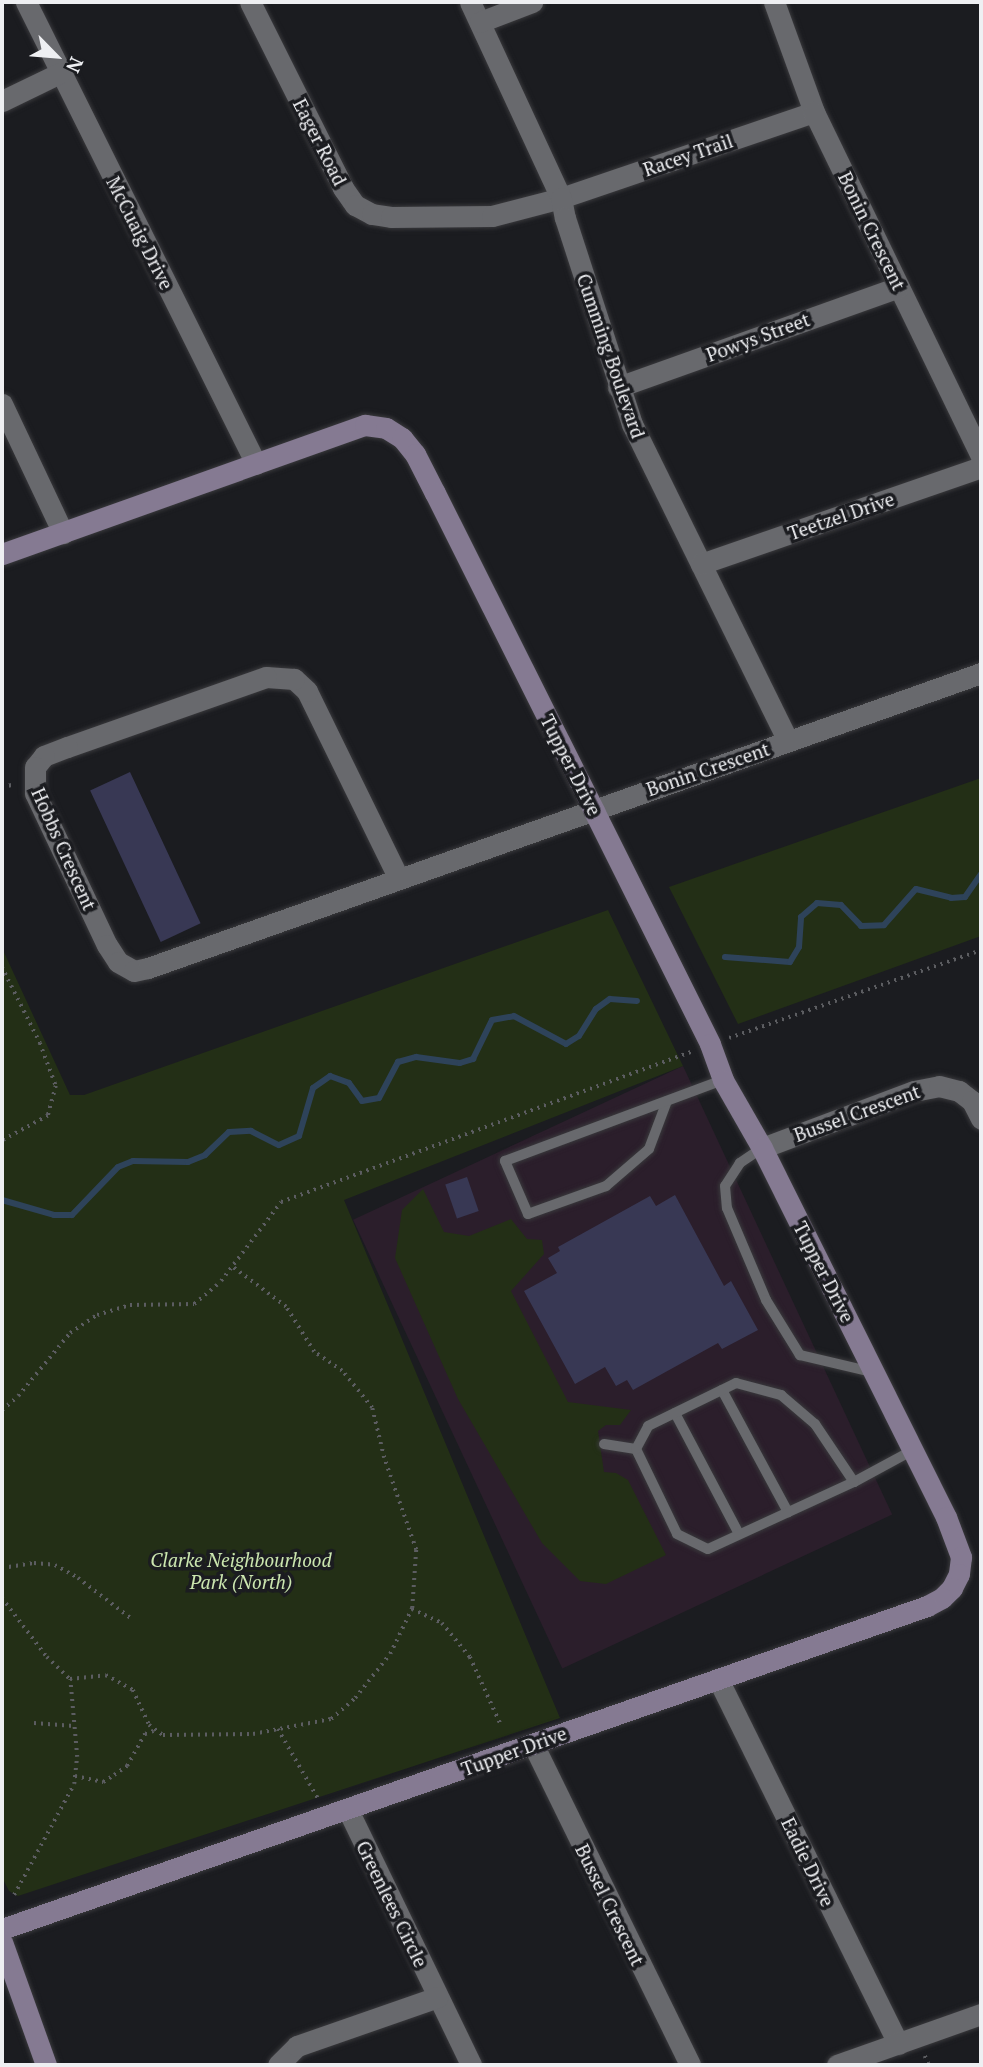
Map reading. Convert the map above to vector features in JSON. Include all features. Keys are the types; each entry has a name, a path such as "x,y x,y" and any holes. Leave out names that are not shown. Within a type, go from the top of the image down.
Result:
{"street":[{"name":"McCuaig Drive","path":"26,2 256,464"},
{"name":"Eager Road","path":"250,2 355,205 372,214 391,217 492,216 561,198"},
{"name":"Cumming Boulevard","path":"470,2 561,198 618,387 632,424 788,741"},
{"path":"480,22 532,2"},
{"name":"Bonin Crescent","path":"774,2 814,112 981,456"},
{"path":"2,101 60,73"},
{"name":"Racey Trail","path":"561,198 814,112"},
{"name":"Powys Street","path":"618,387 899,287"},
{"path":"2,404 63,533"},
{"name":"Tupper Drive","path":"2,554 365,425 386,428 402,438 420,464 594,811 710,1044 723,1080 762,1148 957,1540 961,1557 959,1574 952,1588 942,1598 927,1606 2,1929"},
{"name":"Teetzel Drive","path":"701,564 981,467"},
{"name":"Bonin Crescent","path":"594,811 981,674"},
{"name":"Hobbs Crescent","path":"399,879 307,691 294,679 266,677 44,756 35,767 35,793 107,945 118,962 134,971 399,879 594,811"},
{"name":"Bussel Crescent","path":"762,1148 914,1091 939,1086 959,1091 972,1101 981,1118"},
{"name":"Eadie Drive","path":"718,1679 898,2044"},
{"name":"Bussel Crescent","path":"533,1744 690,2065"},
{"name":"Greenlees Circle","path":"338,1813 438,1997 471,2065"},
{"path":"2,1942 46,2065"},
{"path":"278,2065 297,2046 438,1997"},
{"path":"837,2065 981,2014"}],"lane":[{"path":"667,1101 649,1149 606,1186 528,1214 505,1161 723,1080"},
{"path":"762,1148 740,1163 724,1186 727,1208 766,1300 800,1355 874,1373"},
{"path":"636,1449 649,1426 736,1383 781,1395 815,1424 854,1482"},
{"path":"722,1390 788,1512"},
{"path":"675,1413 739,1534"},
{"path":"604,1444 636,1449"},
{"path":"636,1449 677,1534 708,1549 854,1482 912,1450"}],"path":[{"path":"2,787 12,785"},
{"path":"2,1410 18,1396 71,1334 97,1315 130,1305 194,1304 221,1281 281,1202 684,1056 710,1044 981,950"},
{"path":"2,967 40,1043 56,1086 48,1116 2,1141"},
{"path":"70,1679 106,1675 133,1690 153,1731 163,1735 253,1734 331,1719 355,1698 390,1654 412,1608 416,1550 384,1458 372,1408 342,1371 314,1352 286,1307 231,1266"},
{"path":"2,1568 34,1563 55,1565 78,1578 132,1619"},
{"path":"2,1598 47,1657 70,1679 77,1757 75,1776 14,1895"},
{"path":"412,1608 442,1623 470,1657 501,1725"},
{"path":"34,1723 75,1726"},
{"path":"278,1730 338,1813"},
{"path":"75,1776 103,1782 127,1766 145,1734 153,1731"},
{"path":"925,2056 929,2065"}],"shaded area":[{"path":"683,1066 892,1515 562,1668 353,1220"}],"green space":[{"path":"981,778 981,936 738,1024 669,887"},
{"name":"Clarke Neighbourhood Park (North)","path":"608,910 683,1066 344,1200 560,1718 18,1896 9,1891 2,1877 2,948 70,1095 84,1095"},
{"path":"423,1189 444,1232 469,1236 511,1219 527,1239 542,1240 544,1254 511,1291 568,1402 631,1410 620,1425 606,1425 598,1431 604,1472 616,1473 628,1480 666,1555 606,1584 580,1581 542,1543 458,1399 395,1258 402,1210"}],"building":[{"path":"130,772 201,923 161,942 90,791"},
{"path":"467,1177 479,1211 457,1219 445,1184"},
{"path":"675,1195 724,1286 731,1281 758,1330 722,1349 718,1343 633,1390 627,1380 616,1386 605,1367 575,1384 524,1291 557,1273 548,1258 560,1251 558,1247 650,1196 656,1206"}],"waterway":[{"path":"725,957 790,962 799,947 801,917 817,903 841,905 861,926 884,925 916,889 951,898 965,897 981,874"},
{"path":"2,1200 54,1215 72,1215 118,1167 133,1161 188,1162 205,1155 229,1132 251,1131 279,1145 299,1136 313,1088 330,1076 349,1083 362,1101 379,1098 398,1062 416,1057 460,1063 473,1059 492,1020 514,1016 566,1044 579,1036 596,1009 610,999 637,1001"}]}
